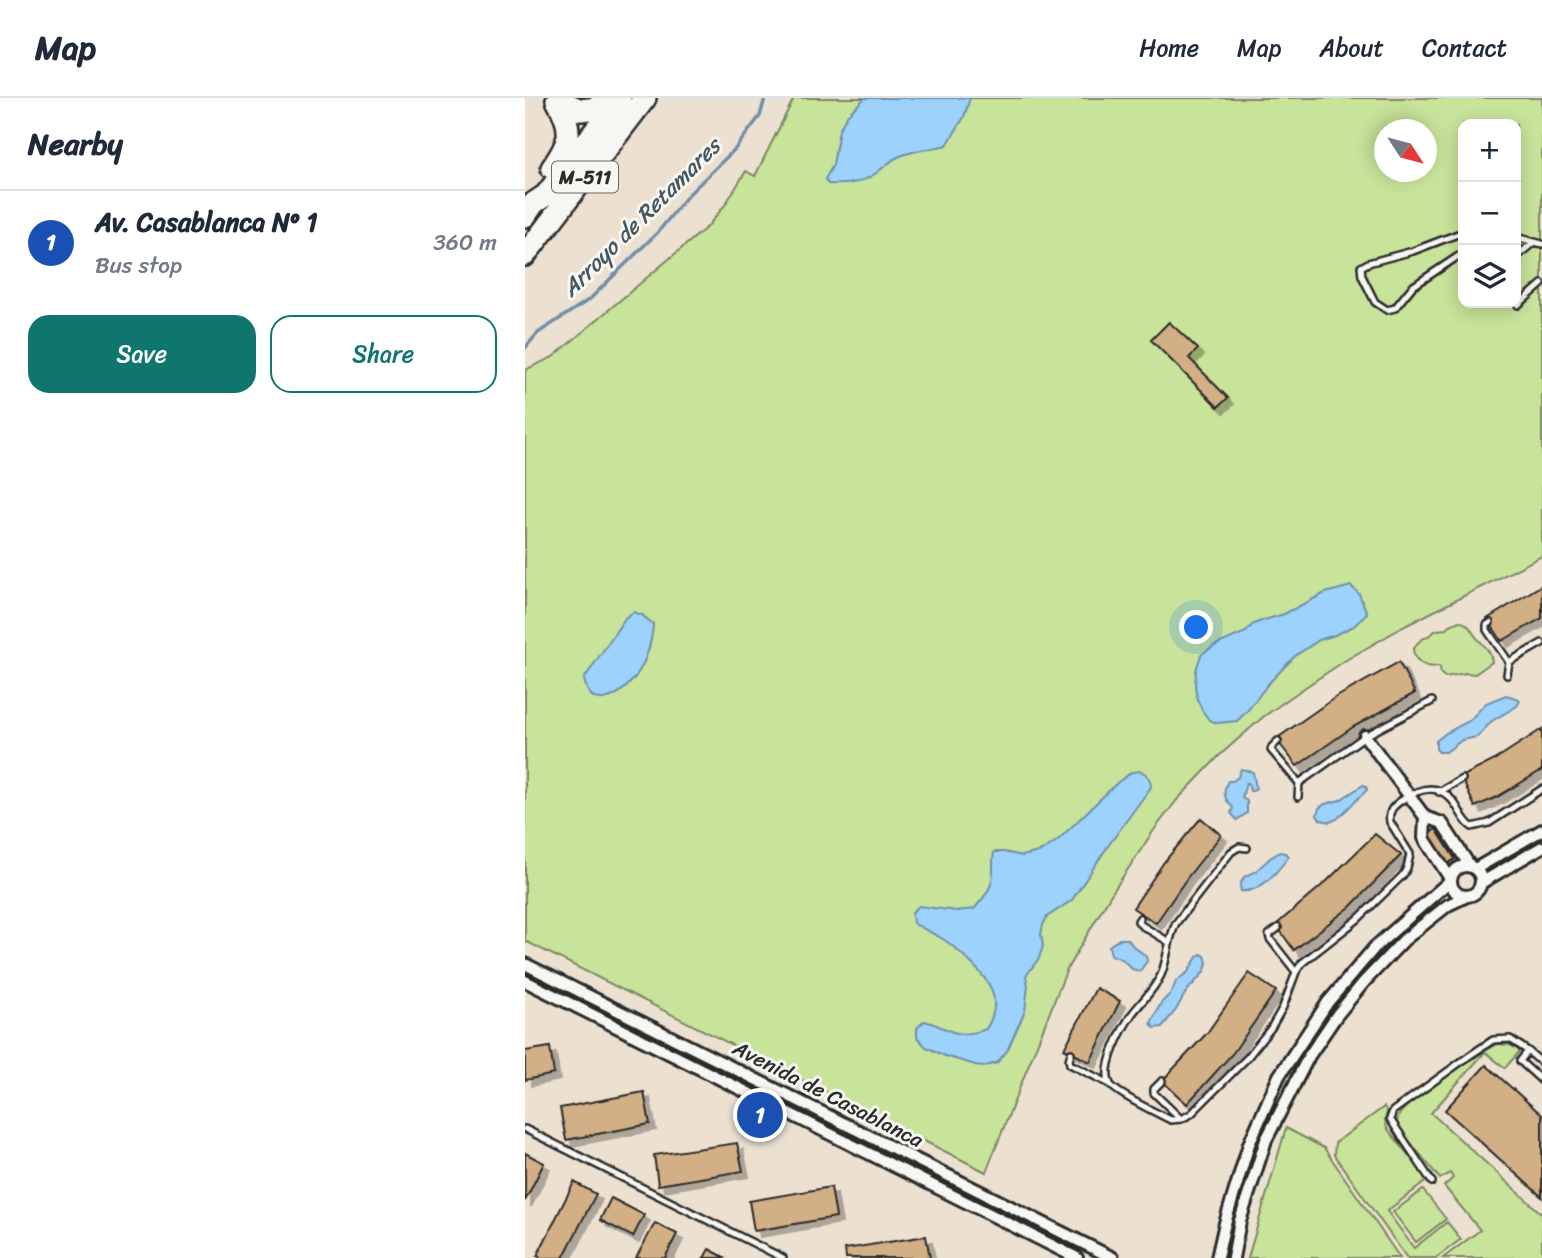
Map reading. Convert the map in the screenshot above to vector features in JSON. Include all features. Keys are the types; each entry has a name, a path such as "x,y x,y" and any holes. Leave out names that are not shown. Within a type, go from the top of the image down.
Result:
{"highway":[{"name":"M-511","path":"555,99 581,110 597,108 607,98"},
{"name":"M-511","path":"529,209 546,195 619,98"},
{"name":"M-511","path":"525,255 645,98"},
{"name":"M-511","path":"529,209 537,189 564,151 569,128 555,99"}],"street":[{"path":"1365,736 1425,817 1424,838 1451,880 1454,890 1467,896"},
{"path":"1425,817 1442,822 1481,878 1481,883"},
{"path":"1217,1258 1249,1144 1279,1076 1328,1002 1375,947 1451,880 1455,870 1459,867 1473,868 1542,830"},
{"path":"1233,1258 1240,1221 1266,1140 1309,1056 1337,1015 1404,940 1448,905 1476,892 1481,883 1542,847"},
{"name":"Avenida de Casablanca","path":"525,964 1114,1258"},
{"name":"Avenida de Casablanca","path":"525,981 1077,1258"}],"lane":[{"path":"1458,234 1413,251 1368,263 1361,267 1362,276 1375,302 1387,310 1395,308 1412,287 1458,256"},
{"path":"1521,238 1542,244"},
{"path":"1521,253 1534,242"},
{"path":"1521,302 1542,284"},
{"path":"1490,623 1487,630 1509,662 1507,675"},
{"path":"1509,662 1542,643"},
{"path":"1299,783 1365,736 1432,701"},
{"path":"1278,741 1271,750 1299,783 1299,797"},
{"path":"1439,792 1462,779"},
{"path":"1071,1053 1070,1064 1171,1120 1191,1114 1247,1058 1271,1028 1302,963 1358,919 1403,875 1410,854 1390,822 1391,809 1418,790 1439,792 1451,798 1465,822 1472,827 1489,824 1542,789"},
{"path":"1110,1084 1108,1066 1115,1047 1127,1022 1162,972 1176,923 1231,852 1239,847 1247,848"},
{"path":"1140,919 1140,925 1169,942"},
{"path":"1278,928 1269,935 1270,939 1296,972"},
{"path":"1432,1182 1390,1119 1393,1111 1493,1040 1510,1039 1542,1063"},
{"path":"1528,1051 1520,1061 1542,1081"},
{"path":"1162,1081 1154,1091 1181,1119"},
{"path":"525,1129 783,1258"}],"green space":[{"path":"794,98 1542,98 1542,556 1403,627 1301,690 1263,717 1220,755 1177,800 1110,896 1067,969 986,1172 525,941 525,371 553,357 708,226 746,171 755,176"},
{"path":"1459,621 1468,625 1487,648 1492,662 1475,674 1445,677 1441,674 1440,667 1425,665 1419,661 1413,650 1436,630 1447,629"},
{"path":"1498,1044 1510,1045 1520,1051 1505,1068 1485,1052 1431,1113 1542,1214 1542,1258 1443,1258 1480,1230 1444,1186 1453,1178 1450,1173 1440,1179 1397,1126 1397,1119 1404,1109 1429,1089 1461,1066"},
{"path":"1384,1107 1387,1111 1387,1128 1428,1180 1387,1211 1414,1248 1447,1222 1461,1239 1436,1258 1407,1258 1334,1155 1335,1143"},
{"path":"1286,1128 1324,1148 1400,1258 1248,1258"},
{"path":"1423,1190 1446,1219 1416,1242 1393,1212"}],"water":[{"path":"865,98 970,98 964,117 947,145 898,157 859,182 828,184 825,179 833,165 839,130 847,115"},
{"path":"1351,586 1359,594 1367,613 1354,626 1319,640 1295,656 1237,721 1217,723 1209,720 1197,699 1195,686 1201,655 1213,646 1246,632 1252,625 1284,614 1325,593"},
{"path":"633,612 653,624 644,661 637,675 626,687 612,697 598,699 587,689 584,679 625,618"},
{"path":"1506,695 1519,699 1517,706 1492,721 1477,737 1462,740 1446,752 1436,749 1436,741 1446,733 1469,721 1486,703"},
{"path":"1241,769 1253,772 1256,788 1250,791 1246,783 1242,798 1247,801 1247,813 1237,820 1231,813 1233,808 1226,798 1225,789 1228,781 1238,777"},
{"path":"1141,771 1149,778 1151,787 1072,900 1047,917 1043,925 1043,946 1039,958 1026,976 1028,986 1025,1011 1007,1051 997,1063 982,1067 926,1047 917,1037 917,1028 924,1021 957,1033 986,1029 994,1009 994,1000 988,984 976,968 946,941 913,923 912,912 919,906 957,911 974,909 991,884 994,852 1022,856 1042,851 1058,840 1118,782 1132,772"},
{"path":"1363,785 1367,790 1337,819 1330,822 1317,816 1319,808 1340,800"},
{"path":"1280,852 1289,856 1274,874 1262,885 1241,891 1240,885 1244,877"},
{"path":"1119,939 1128,939 1146,956 1147,961 1140,971 1132,969 1122,959 1111,955 1109,946"},
{"path":"1201,954 1207,962 1205,971 1186,992 1162,1027 1154,1028 1151,1023 1161,1003 1172,992 1176,981 1188,972"}],"building":[{"path":"1169,322 1198,349 1189,358 1228,398 1218,407 1151,340"},
{"path":"1542,585 1542,618 1502,641 1487,619"},
{"path":"1399,662 1415,693 1353,727 1297,766 1276,739 1333,699"},
{"path":"1542,729 1542,770 1475,807 1461,777 1491,762"},
{"path":"1201,818 1221,835 1156,923 1133,908 1164,862"},
{"path":"1436,829 1455,859 1446,865 1427,835"},
{"path":"1375,834 1401,855 1350,907 1294,950 1276,925 1327,881"},
{"path":"1249,973 1276,991 1233,1053 1187,1104 1162,1081 1207,1033"},
{"path":"1096,988 1120,1001 1090,1062 1064,1049"},
{"path":"550,1047 554,1074 525,1080 525,1051"},
{"path":"1486,1065 1542,1115 1542,1197 1445,1110"},
{"path":"644,1092 650,1124 566,1140 560,1108"},
{"path":"737,1143 743,1171 658,1185 654,1155"},
{"path":"525,1153 544,1163 525,1201"},
{"path":"574,1182 596,1194 563,1258 537,1256"},
{"path":"831,1187 836,1217 754,1231 749,1201"},
{"path":"611,1198 644,1215 633,1237 600,1220"},
{"path":"655,1223 677,1234 665,1258 636,1258"},
{"path":"926,1236 930,1258 846,1258 845,1249"},
{"path":"709,1249 726,1258 704,1258"}],"waterway":[{"name":"Arroyo de Retamares","path":"525,348 538,333 590,299 658,232 688,195 735,149 760,116 765,98"}],"place":[{"name":"Av. Casablanca Nº 1","path":"760,1115"}]}
